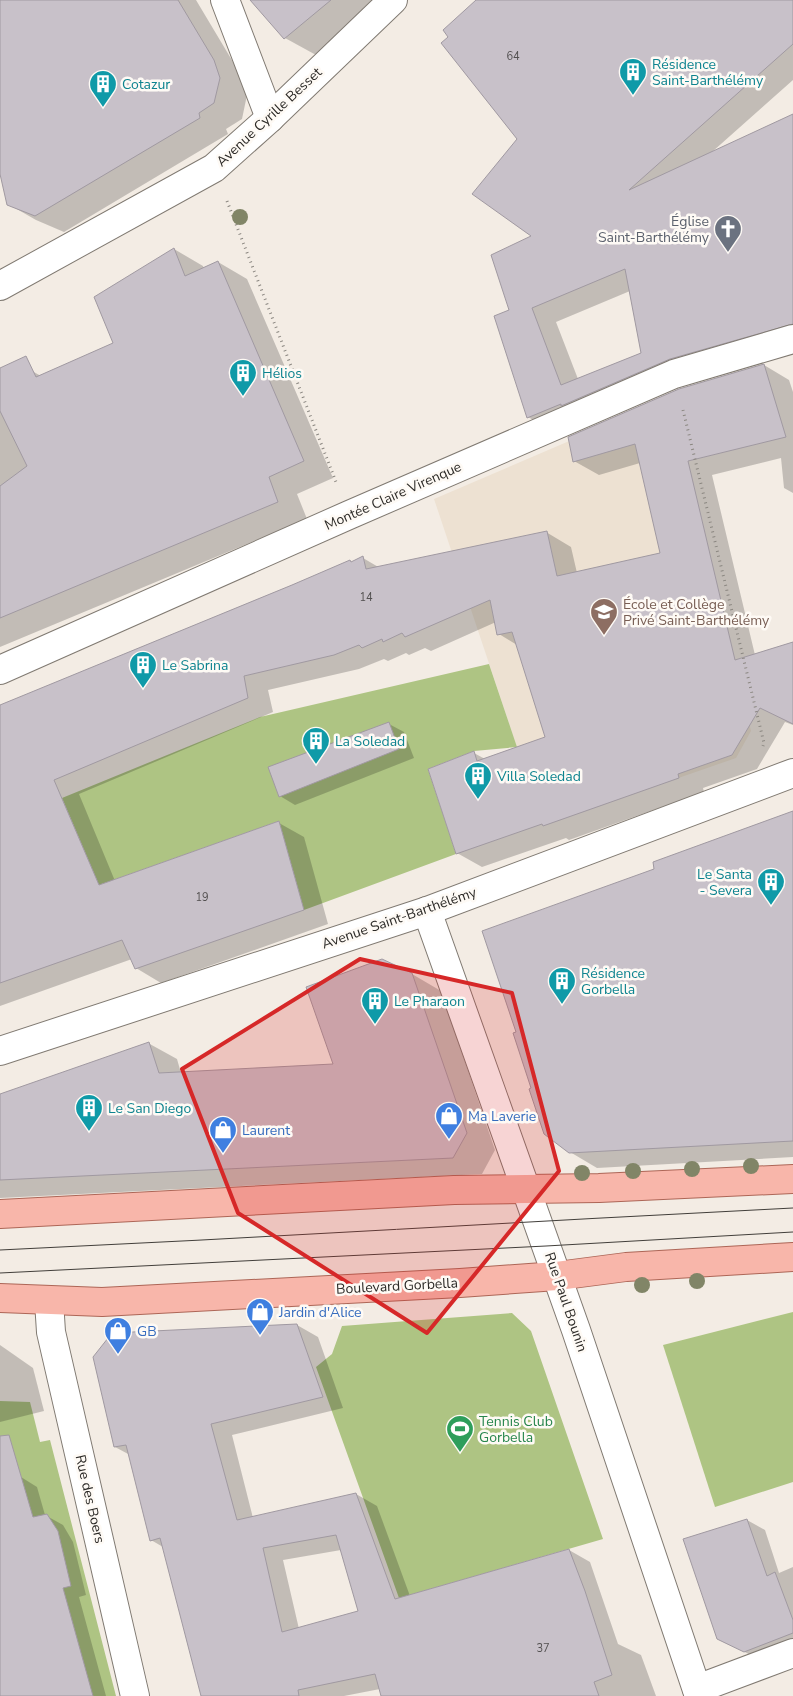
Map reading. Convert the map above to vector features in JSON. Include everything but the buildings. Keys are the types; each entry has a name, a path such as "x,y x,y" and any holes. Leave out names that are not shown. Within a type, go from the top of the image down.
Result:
{"main road":[{"path":"0,1214 454,1190 609,1187 793,1179"},
{"name":"Boulevard Gorbella","path":"0,1298 102,1302 460,1283 557,1276 626,1267 793,1257"}],"street":[{"path":"225,0 270,118"},
{"name":"Avenue Cyrille Besset","path":"0,286 214,168 270,118 393,0"},
{"name":"Montée Claire Virenque","path":"0,670 349,515 674,374 793,339"},
{"name":"Avenue Saint-Barthélémy","path":"0,1050 426,910 793,773"},
{"name":"Rue Paul Bounin","path":"426,910 557,1276 698,1692"},
{"name":"Rue des Boers","path":"49,1301 51,1332 135,1696"},
{"path":"698,1692 793,1653"}],"path":[{"path":"214,168 349,515"},
{"path":"674,374 764,743"}],"highlighted area":[{"path":"360,959 512,993 559,1171 427,1333 238,1213 182,1069"}],"shaded area":[{"name":"École et Collège Privé Saint-Barthélémy","path":"672,397 751,731 736,758 543,825 434,499"}],"green space":[{"path":"489,664 517,747 474,751 428,769 456,854 304,910 279,821 99,885 62,798 260,717"},
{"path":"793,1312 793,1482 715,1507 663,1345"},
{"name":"Tennis Club Gorbella","path":"512,1313 531,1331 603,1539 399,1598 316,1367 332,1354 342,1326"},
{"path":"0,1401 30,1402 40,1442 50,1440 116,1696 0,1696"}],"tram line":[{"path":"0,1250 793,1208"},
{"path":"0,1273 793,1232"}],"place":[{"name":"Résidence Saint-Barthélémy","path":"633,96"},
{"name":"Cotazur","path":"103,108"},
{"name":"Église Saint-Barthélémy","path":"728,253"},
{"name":"Hélios","path":"243,397"},
{"name":"École et Collège Privé Saint-Barthélémy","path":"604,636"},
{"name":"Le Sabrina","path":"143,689"},
{"name":"La Soledad","path":"316,765"},
{"name":"Villa Soledad","path":"478,800"},
{"name":"Le Santa - Severa","path":"771,906"},
{"name":"Résidence Gorbella","path":"562,1005"},
{"name":"Le Pharaon","path":"375,1025"},
{"name":"Le San Diego","path":"89,1132"},
{"name":"Ma Laverie","path":"449,1140"},
{"name":"Laurent","path":"223,1154"},
{"name":"Jardin d'Alice","path":"260,1336"},
{"name":"GB","path":"118,1355"},
{"name":"Tennis Club Gorbella","path":"460,1453"}]}
